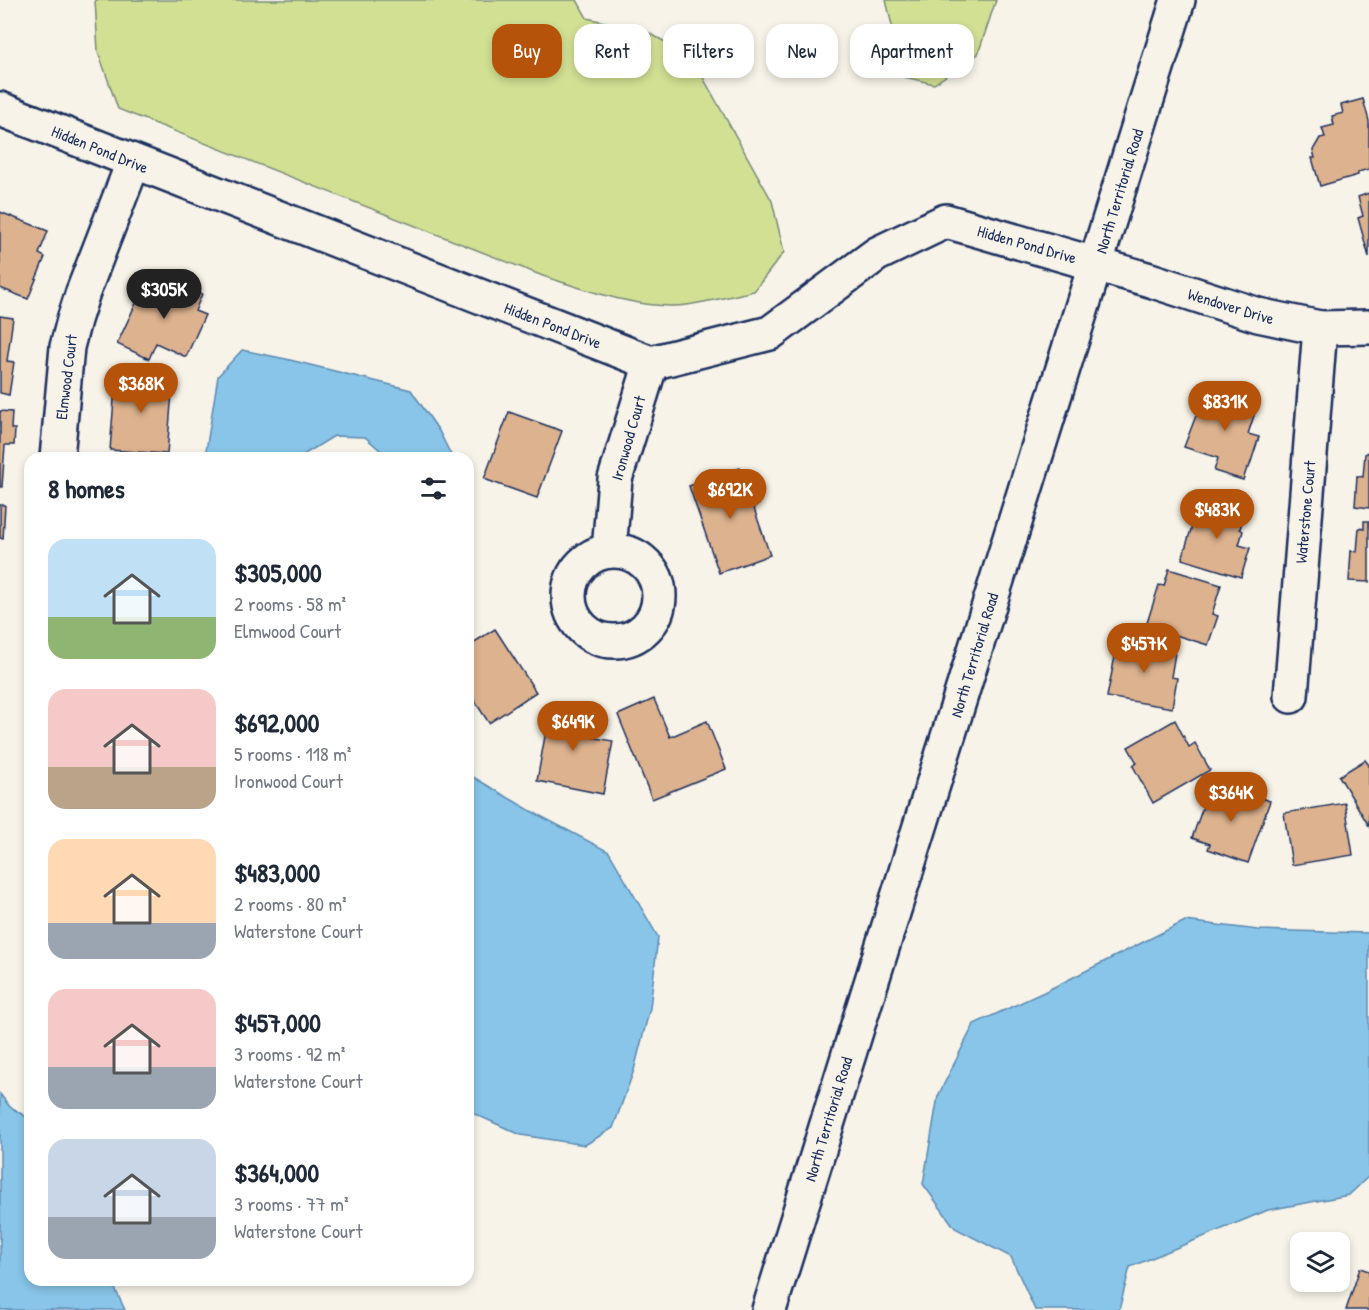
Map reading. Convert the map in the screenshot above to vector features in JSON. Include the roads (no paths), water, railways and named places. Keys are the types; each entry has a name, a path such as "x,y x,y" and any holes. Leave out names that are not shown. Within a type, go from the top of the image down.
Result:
{"street":[{"name":"North Territorial Road","path":"769,1310 1178,0"},
{"name":"Hidden Pond Drive","path":"0,109 133,163 651,363 770,333 877,254 946,221 1096,264"},
{"name":"Elmwood Court","path":"58,452 67,348 74,320 133,163"},
{"name":"Wendover Drive","path":"1096,264 1258,315 1320,328 1369,327"},
{"name":"Waterstone Court","path":"1290,696 1320,328"},
{"name":"Ironwood Court","path":"609,551 615,479 651,363"}],"water":[{"path":"242,350 411,390 439,431 450,452 382,452 365,437 334,436 308,452 206,452 218,376"},
{"path":"474,778 609,852 658,937 650,1008 634,1070 613,1128 585,1145 521,1135 474,1114"},
{"path":"1185,921 1258,930 1369,933 1369,1176 1349,1195 1268,1210 1130,1267 1119,1310 1035,1310 1011,1257 955,1228 923,1184 938,1096 974,1024 1044,992"},
{"path":"0,1094 10,1107 24,1115 24,1286 114,1286 125,1310 0,1310"}]}
